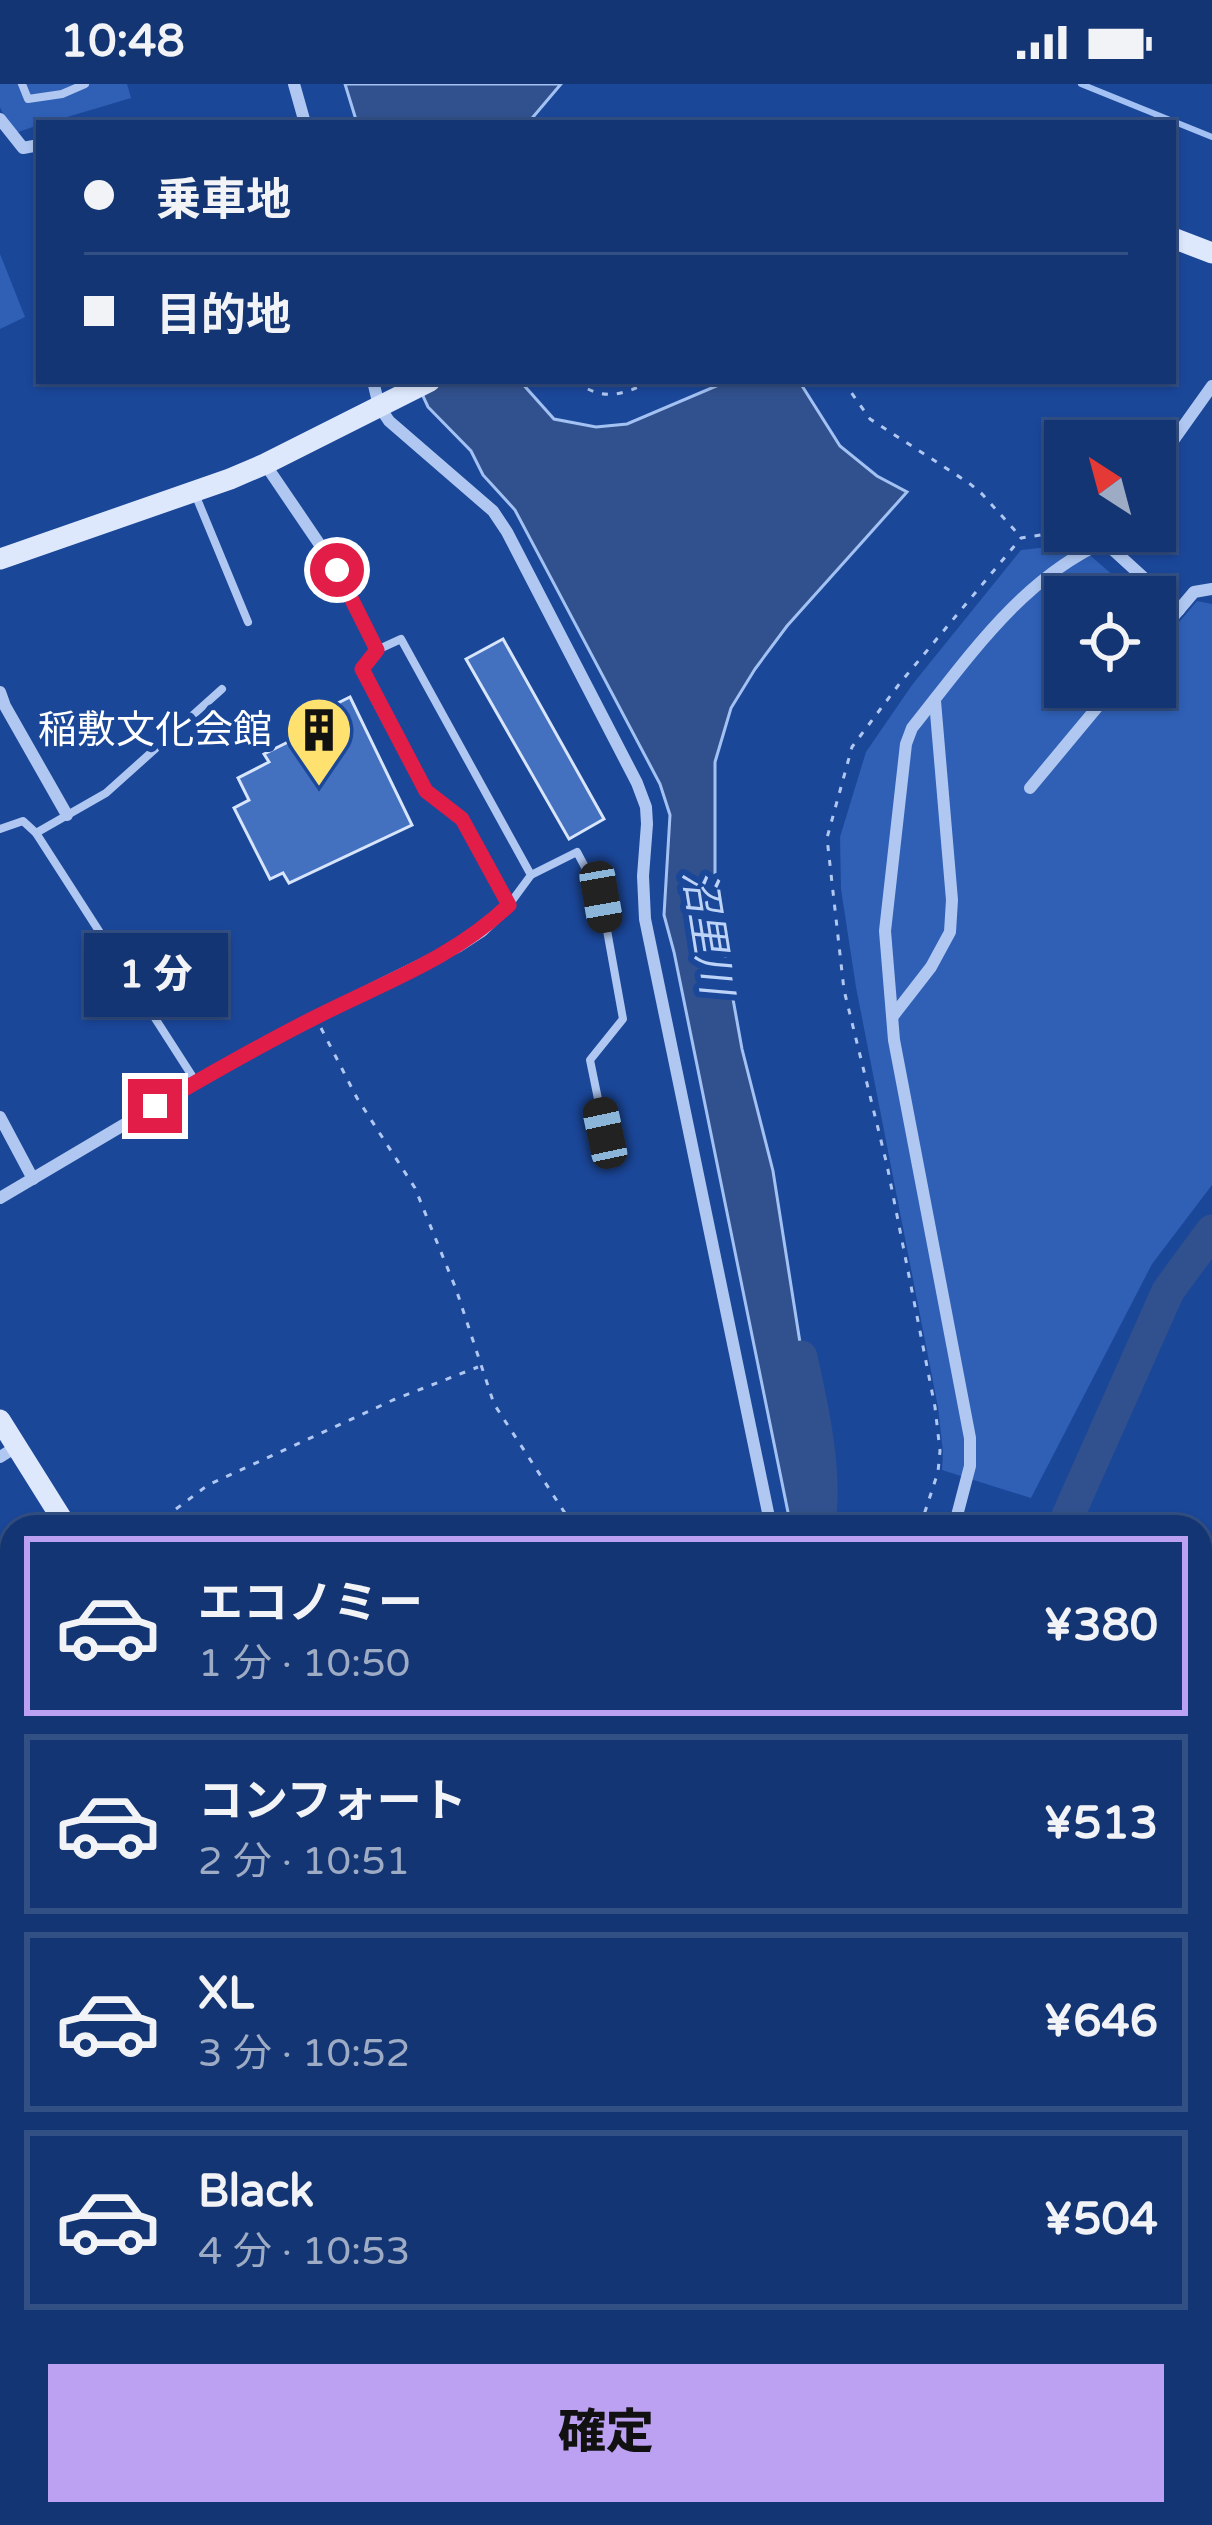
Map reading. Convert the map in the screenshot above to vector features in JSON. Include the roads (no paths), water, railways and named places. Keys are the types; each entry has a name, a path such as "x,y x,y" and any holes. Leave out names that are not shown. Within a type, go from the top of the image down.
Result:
{"main road":[{"path":"1176,239 1211,250"},
{"path":"0,559 265,464 424,384"},
{"path":"0,1420 8,1452 58,1515"}],"street":[{"path":"294,84 304,120"},
{"path":"0,119 23,148 36,146"},
{"path":"375,384 386,403 388,421 493,512 507,532 646,807 645,919 769,1515"},
{"path":"1176,437 1212,386"},
{"path":"265,464 337,570 377,650"},
{"path":"957,1515 968,1478 970,1438 894,1040 885,931 906,744 912,728 1019,598 1084,552"},
{"path":"1123,552 1179,610"},
{"path":"1176,614 1194,592 1212,589"},
{"path":"0,692 67,815"},
{"path":"893,1016 931,967 950,932 952,900 934,700"},
{"path":"1030,788 1097,708"},
{"path":"0,1198 196,1082 459,946 509,905"},
{"path":"0,1117 33,1179"}],"lane":[{"path":"22,84 28,99 62,94 85,84"},
{"path":"194,493 248,622"},
{"path":"532,875 401,639 377,650 362,669 426,791 462,819 509,905 532,875 577,851 601,897 622,1018 590,1060 605,1133"},
{"path":"36,833 106,793 223,689"},
{"path":"0,829 23,821 36,833 196,1082"}],"water":[{"path":"345,84 561,84 531,120 356,120"},
{"path":"417,384 523,384 554,419 596,427 627,424 721,384 801,384 840,446 877,476 907,492 787,626 755,669 731,708 715,762 715,899 742,1049 773,1171 827,1515 789,1515 664,915 670,815 660,784 515,510 483,475 471,451 428,407"},
{"path":"1212,1224 1212,1238 1172,1295 1164,1286"}],"waterway":[{"path":"1081,84 1170,120"},
{"path":"1176,122 1212,137"},
{"path":"1068,1515 1168,1291 1212,1231"},
{"name":"沼里川","path":"801,1357 820,1464 820,1515"}],"place":[{"name":"稲敷文化会館","path":"319,789"}]}
